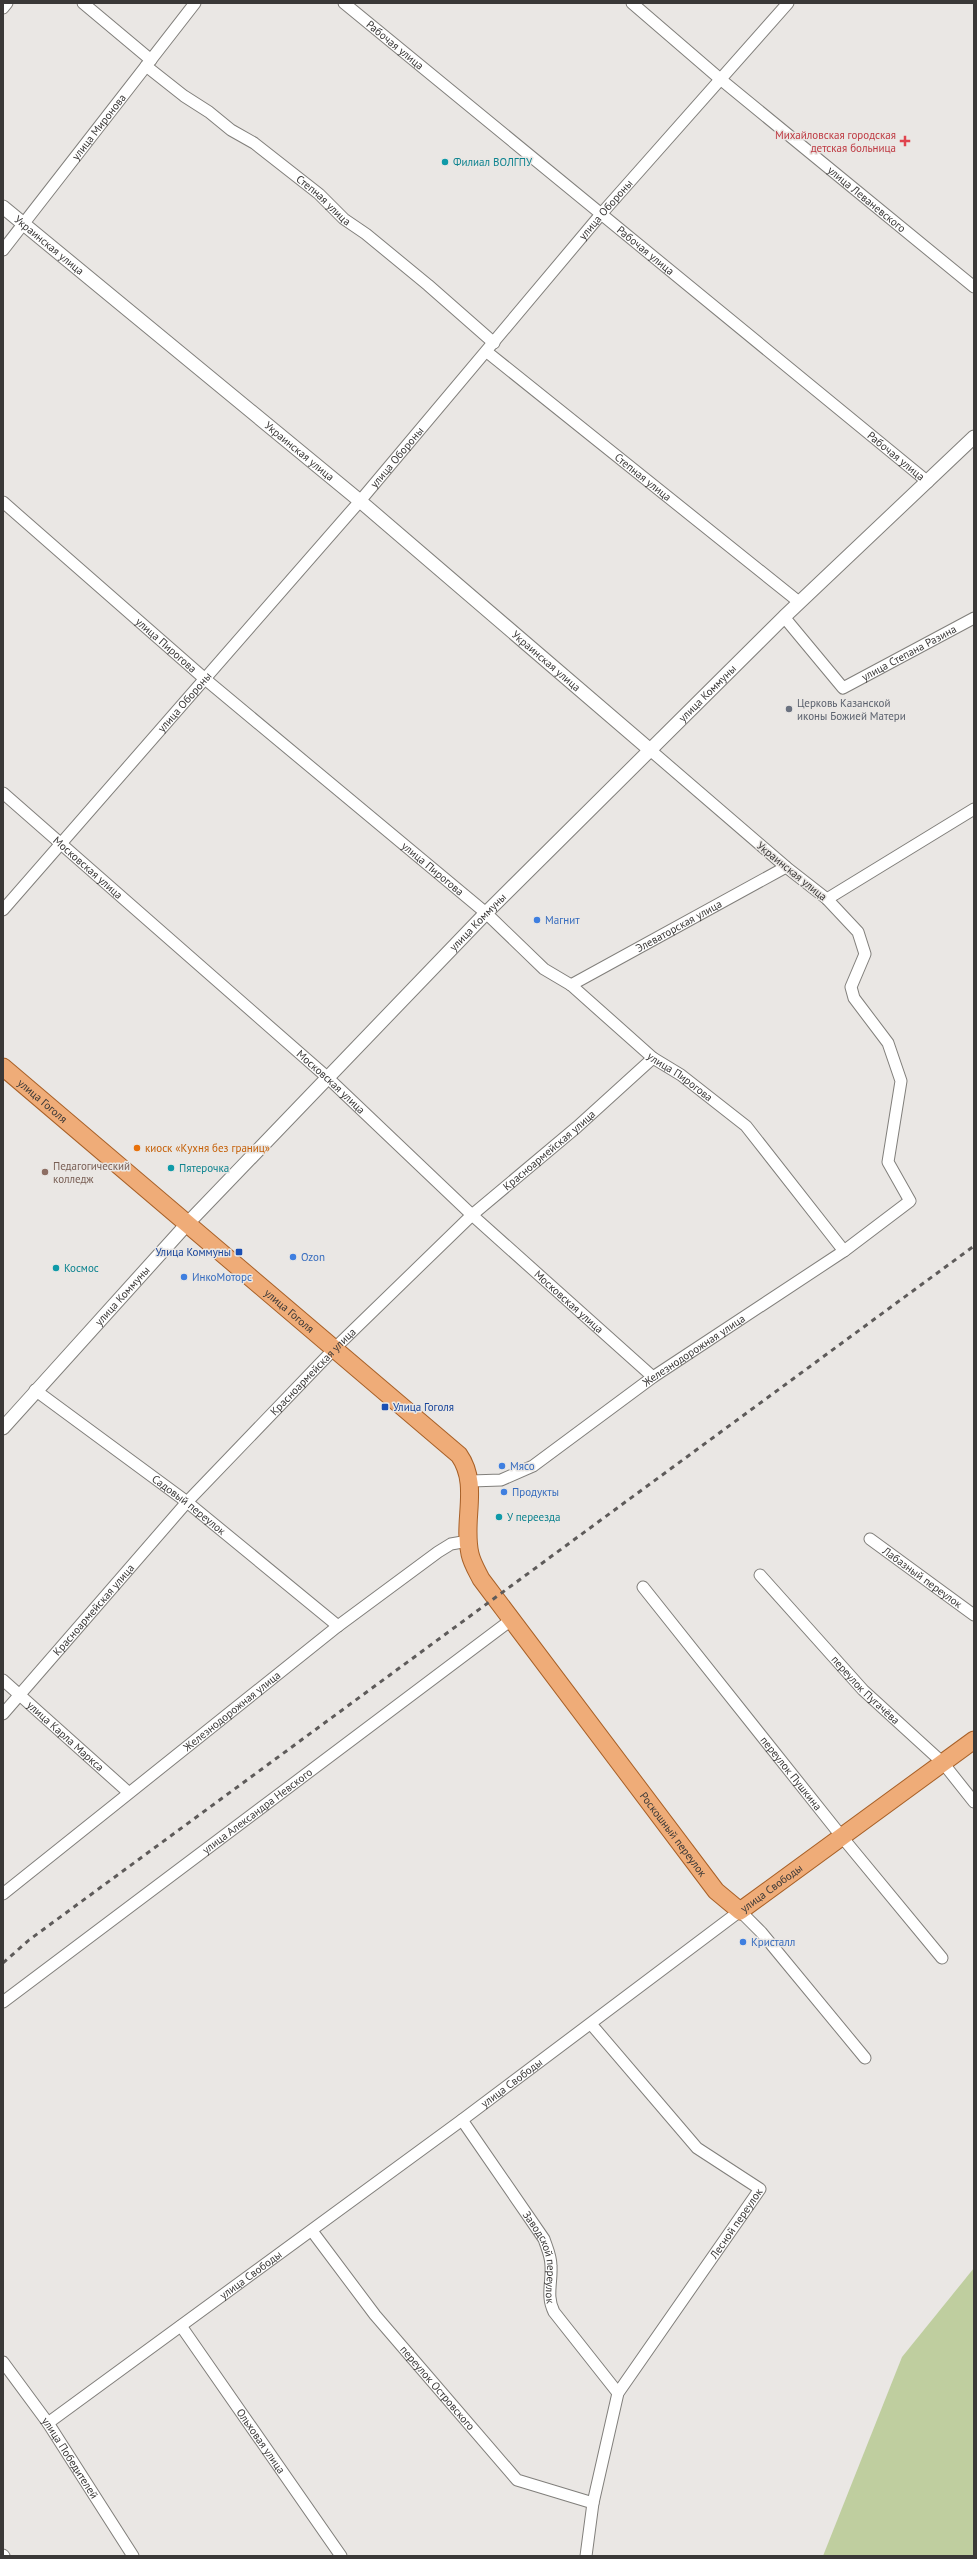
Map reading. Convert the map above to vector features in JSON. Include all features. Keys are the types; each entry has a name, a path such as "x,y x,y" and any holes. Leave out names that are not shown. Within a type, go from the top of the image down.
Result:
{"main road":[{"name":"улица Гоголя","path":"3,1067 459,1455 466,1464 471,1481 468,1541 474,1566 495,1598"},
{"name":"Роскошный переулок","path":"495,1598 716,1891 740,1911"},
{"name":"улица Свободы","path":"740,1911 974,1740"}],"street":[{"path":"3,8 7,3"},
{"name":"Степная улица","path":"83,3 184,96 209,112 231,130 254,142 313,189 344,219 366,234 428,285 490,348 799,602"},
{"name":"улица Миронова","path":"3,250 195,3"},
{"name":"Рабочая улица","path":"344,3 602,213 928,482"},
{"name":"улица Леваневского","path":"632,3 719,78 974,287"},
{"name":"улица Обороны","path":"3,910 360,501 602,213 719,78 788,3"},
{"name":"Украинская улица","path":"3,207 360,501 786,867 827,899 858,932 865,954 851,988 854,998 888,1043 901,1081 888,1162 910,1201"},
{"name":"улица Коммуны","path":"3,1428 35,1390 187,1224 486,913 784,616 928,482 974,437"},
{"name":"улица Пирогова","path":"3,502 205,679 486,913 544,969 571,985 653,1058 681,1075 746,1126 844,1250"},
{"name":"улица Степана Разина","path":"784,616 844,688 974,618"},
{"name":"Московская улица","path":"3,793 60,845 328,1078 472,1215 653,1378"},
{"path":"827,899 974,809"},
{"name":"Элеваторская улица","path":"571,985 786,867"},
{"name":"Красноармейская улица","path":"3,1714 21,1696 187,1502 335,1348 472,1215 577,1127 653,1058"},
{"name":"Железнодорожная улица","path":"471,1481 501,1480 521,1472 653,1378 844,1250 910,1201"},
{"name":"Садовый переулок","path":"35,1390 187,1502 338,1626"},
{"name":"Лабазный переулок","path":"870,1540 974,1616"},
{"name":"Железнодорожная улица","path":"3,1894 128,1792 338,1626 438,1552 451,1544 468,1541"},
{"name":"переулок Пугачёва","path":"760,1575 863,1690 943,1763 974,1802"},
{"name":"переулок Пушкина","path":"643,1587 842,1837 942,1958"},
{"name":"улица Александра Невского","path":"3,2002 511,1620"},
{"name":"улица Карла Маркса","path":"3,1680 128,1792"},
{"name":"улица Свободы","path":"48,2423 312,2231 591,2024 740,1911"},
{"name":"Роскошный переулок","path":"740,1911 761,1932 865,2058"},
{"name":"Лесной переулок","path":"591,2024 697,2148 760,2189 618,2393"},
{"name":"Заводской переулок","path":"462,2120 544,2239 550,2254 551,2267 548,2291 550,2303 554,2312 618,2393"},
{"name":"переулок Островского","path":"312,2231 375,2315 517,2480 593,2503"},
{"name":"Ольховая улица","path":"181,2326 341,2556"},
{"name":"улица Победителей","path":"3,2362 48,2423 133,2556"},
{"path":"586,2556 593,2503 618,2393"}],"green space":[{"path":"974,2268 974,2556 823,2556 902,2357"}],"railway":[{"path":"3,1963 29,1940 974,1246"}],"place":[{"name":"Михайловская городская детская больница","path":"905,141"},
{"name":"Филиал ВОЛГПУ","path":"445,162"},
{"name":"Церковь Казанской иконы Божией Матери","path":"789,709"},
{"name":"Магнит","path":"537,920"},
{"name":"киоск «Кухня без границ»","path":"137,1148"},
{"name":"Пятерочка","path":"171,1168"},
{"name":"Педагогический колледж","path":"45,1172"},
{"name":"Улица Коммуны","path":"239,1252"},
{"name":"Ozon","path":"293,1257"},
{"name":"Космос","path":"56,1268"},
{"name":"ИнкоМоторс","path":"184,1277"},
{"name":"Улица Гоголя","path":"385,1407"},
{"name":"Мясо","path":"502,1466"},
{"name":"Продукты","path":"504,1492"},
{"name":"У переезда","path":"499,1517"},
{"name":"Кристалл","path":"743,1942"}]}
